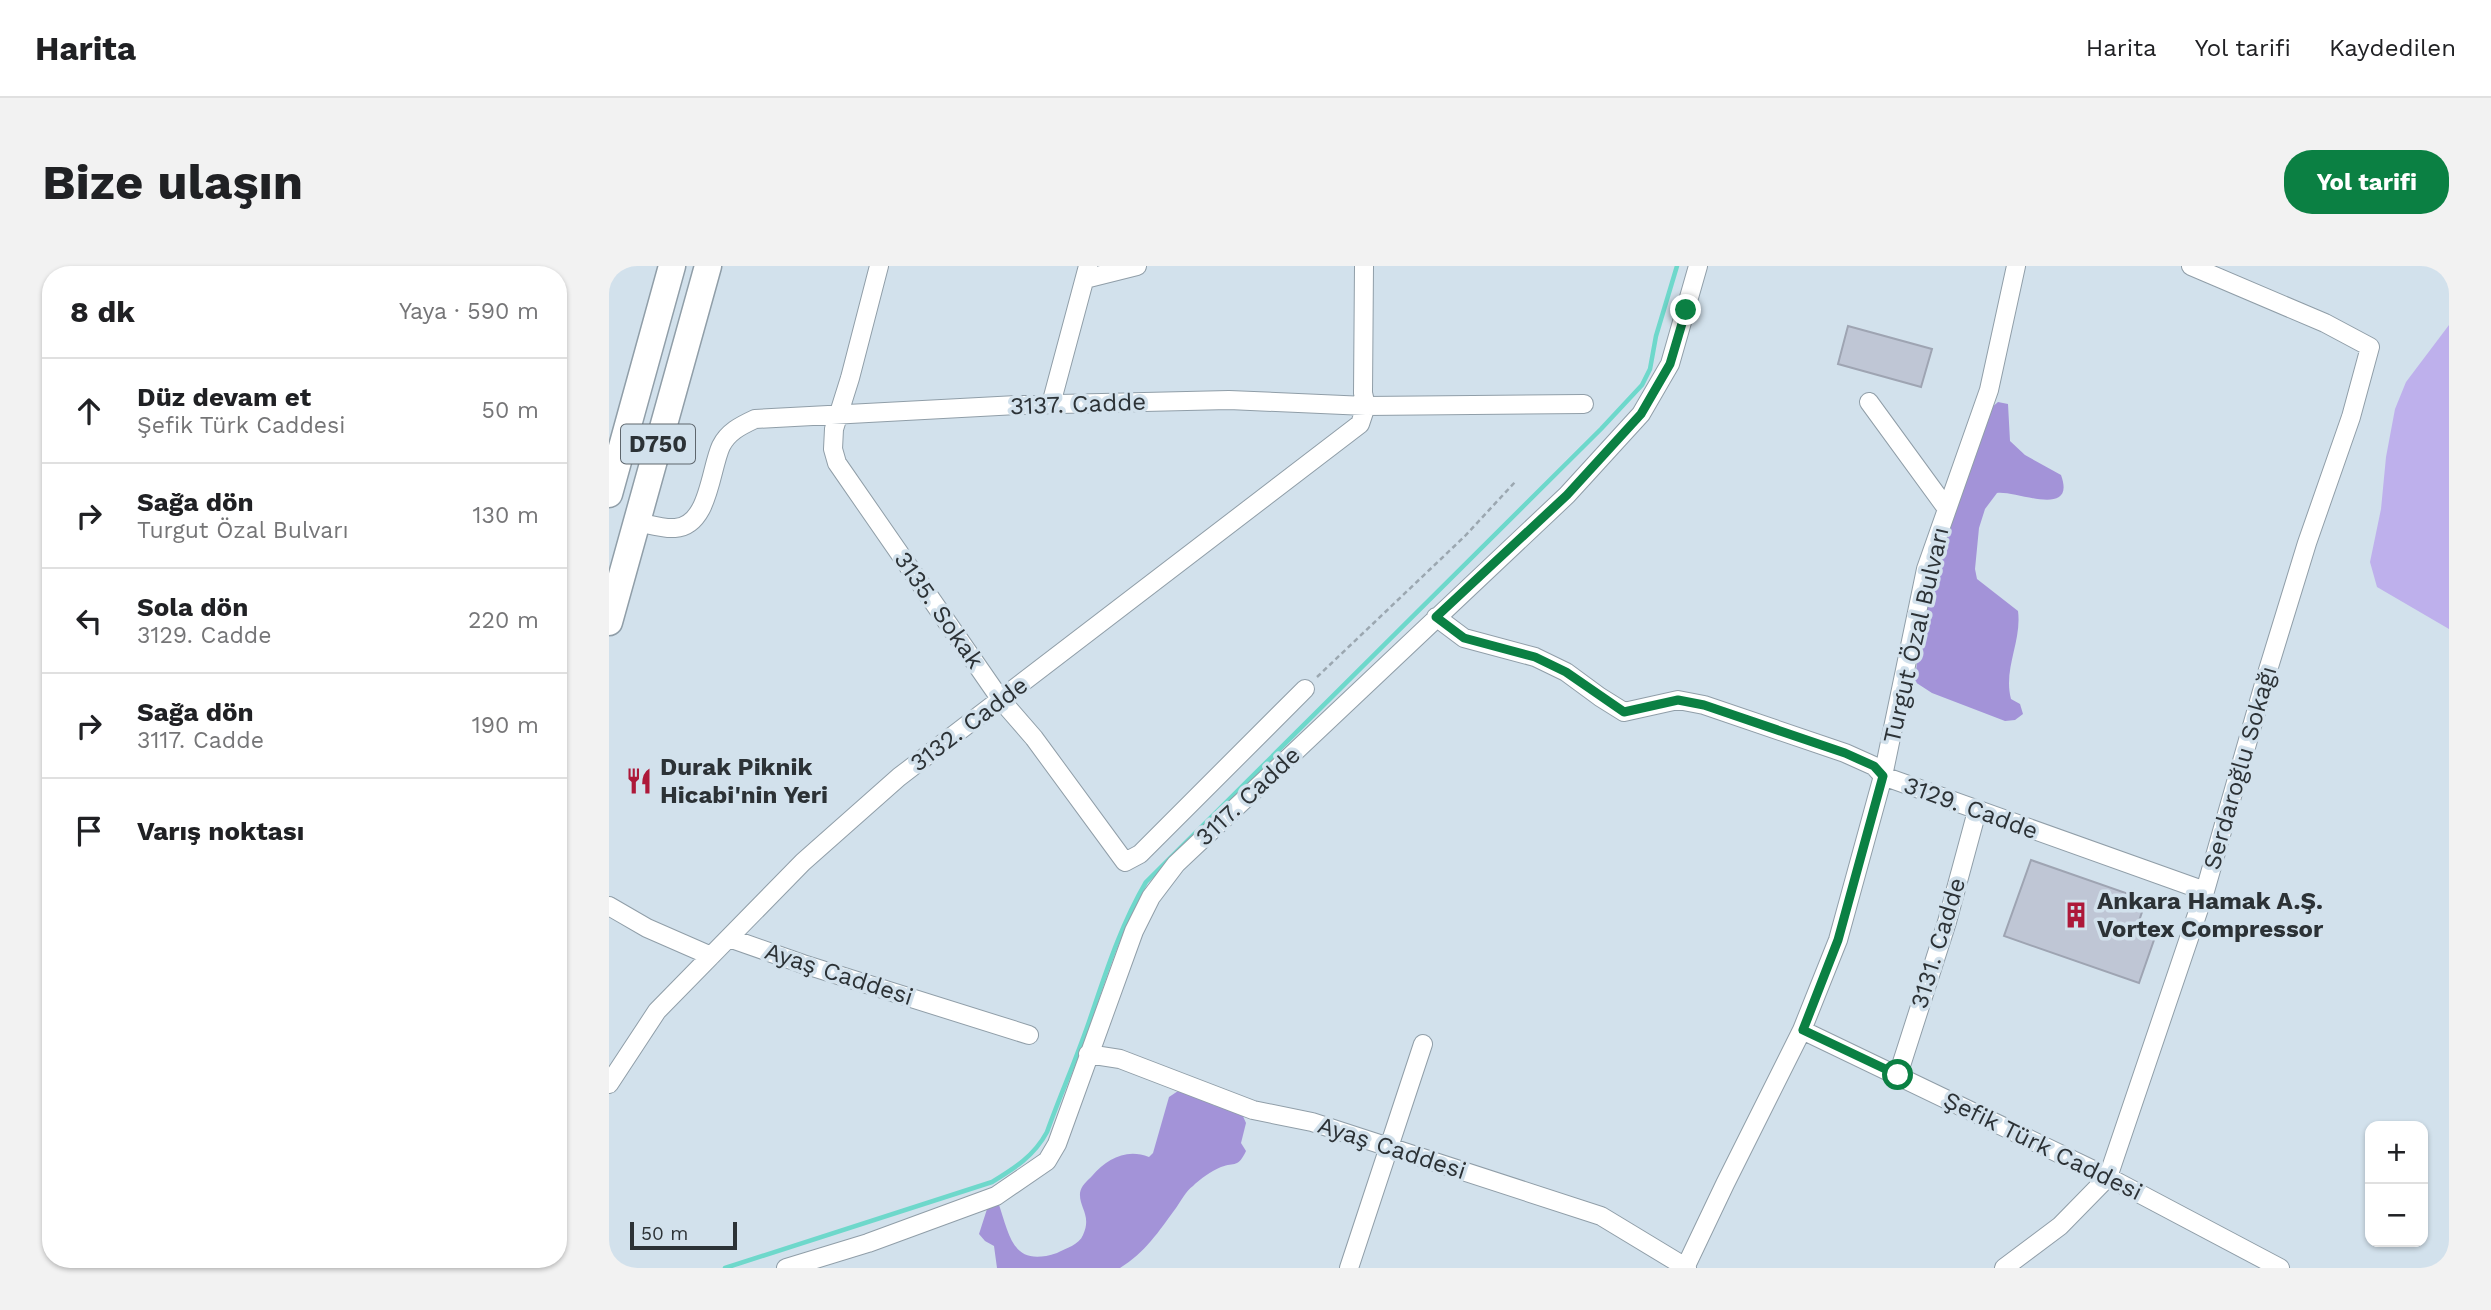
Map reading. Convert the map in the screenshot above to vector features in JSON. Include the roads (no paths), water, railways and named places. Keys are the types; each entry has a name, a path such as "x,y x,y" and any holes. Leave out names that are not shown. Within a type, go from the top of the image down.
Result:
{"highway":[{"name":"D750","path":"609,494 672,266"},
{"name":"D750","path":"609,622 708,266"}],"street":[{"name":"3135. Sokak","path":"879,266 834,429 833,449 837,463 1001,701 1034,738 1125,862 1140,854 1304,689"},
{"path":"1051,404 1086,273 1137,266"},
{"path":"1364,266 1363,393 1366,406"},
{"name":"3117. Cadde","path":"786,1268 936,1220 996,1196 1047,1161 1057,1144 1088,1054 1151,897 1176,864 1567,495 1641,414 1670,364 1698,266"},
{"name":"Turgut Özal Bulvarı","path":"1686,1268 1724,1184 1803,1030 1838,940 1883,776 1926,569 1989,390 2016,266"},
{"name":"Serdaroğlu Sokağı","path":"2004,1268 2060,1226 2108,1177 2205,891 2268,670 2307,543 2351,417 2370,346 2325,323 2191,266"},
{"name":"3137. Cadde","path":"637,523 676,529 692,521 702,507 721,446 732,430 755,419 1051,404 1229,400 1366,406 1584,404"},
{"path":"1869,402 1947,509"},
{"name":"3132. Cadde","path":"609,1084 657,1011 803,862 899,777 1360,424 1366,406"},
{"name":"3129. Cadde","path":"1436,617 1464,638 1535,657 1566,672 1624,712 1678,700 1704,705 1845,753 1874,766 1883,776 1977,811 2205,891"},
{"name":"3131. Cadde","path":"1898,1075 1947,922 1977,811"},
{"path":"609,906 647,928 711,956"},
{"name":"Ayaş Caddesi","path":"729,938 1029,1035"},
{"name":"Şefik Türk Caddesi","path":"1803,1030 2108,1177 2280,1268"},
{"path":"1349,1268 1423,1044"},
{"name":"Ayaş Caddesi","path":"1088,1054 1120,1059 1253,1110 1312,1122 1601,1216 1686,1268"}],"waterway":[{"path":"725,1268 992,1182 1030,1155 1047,1132 1115,948 1146,882 1642,385 1650,369 1656,336 1677,266"}],"place":[{"name":"Durak Piknik Hicabi'nin Yeri","path":"639,781"},
{"name":"Ankara Hamak A.Ş. Vortex Compressor","path":"2076,915"}]}
